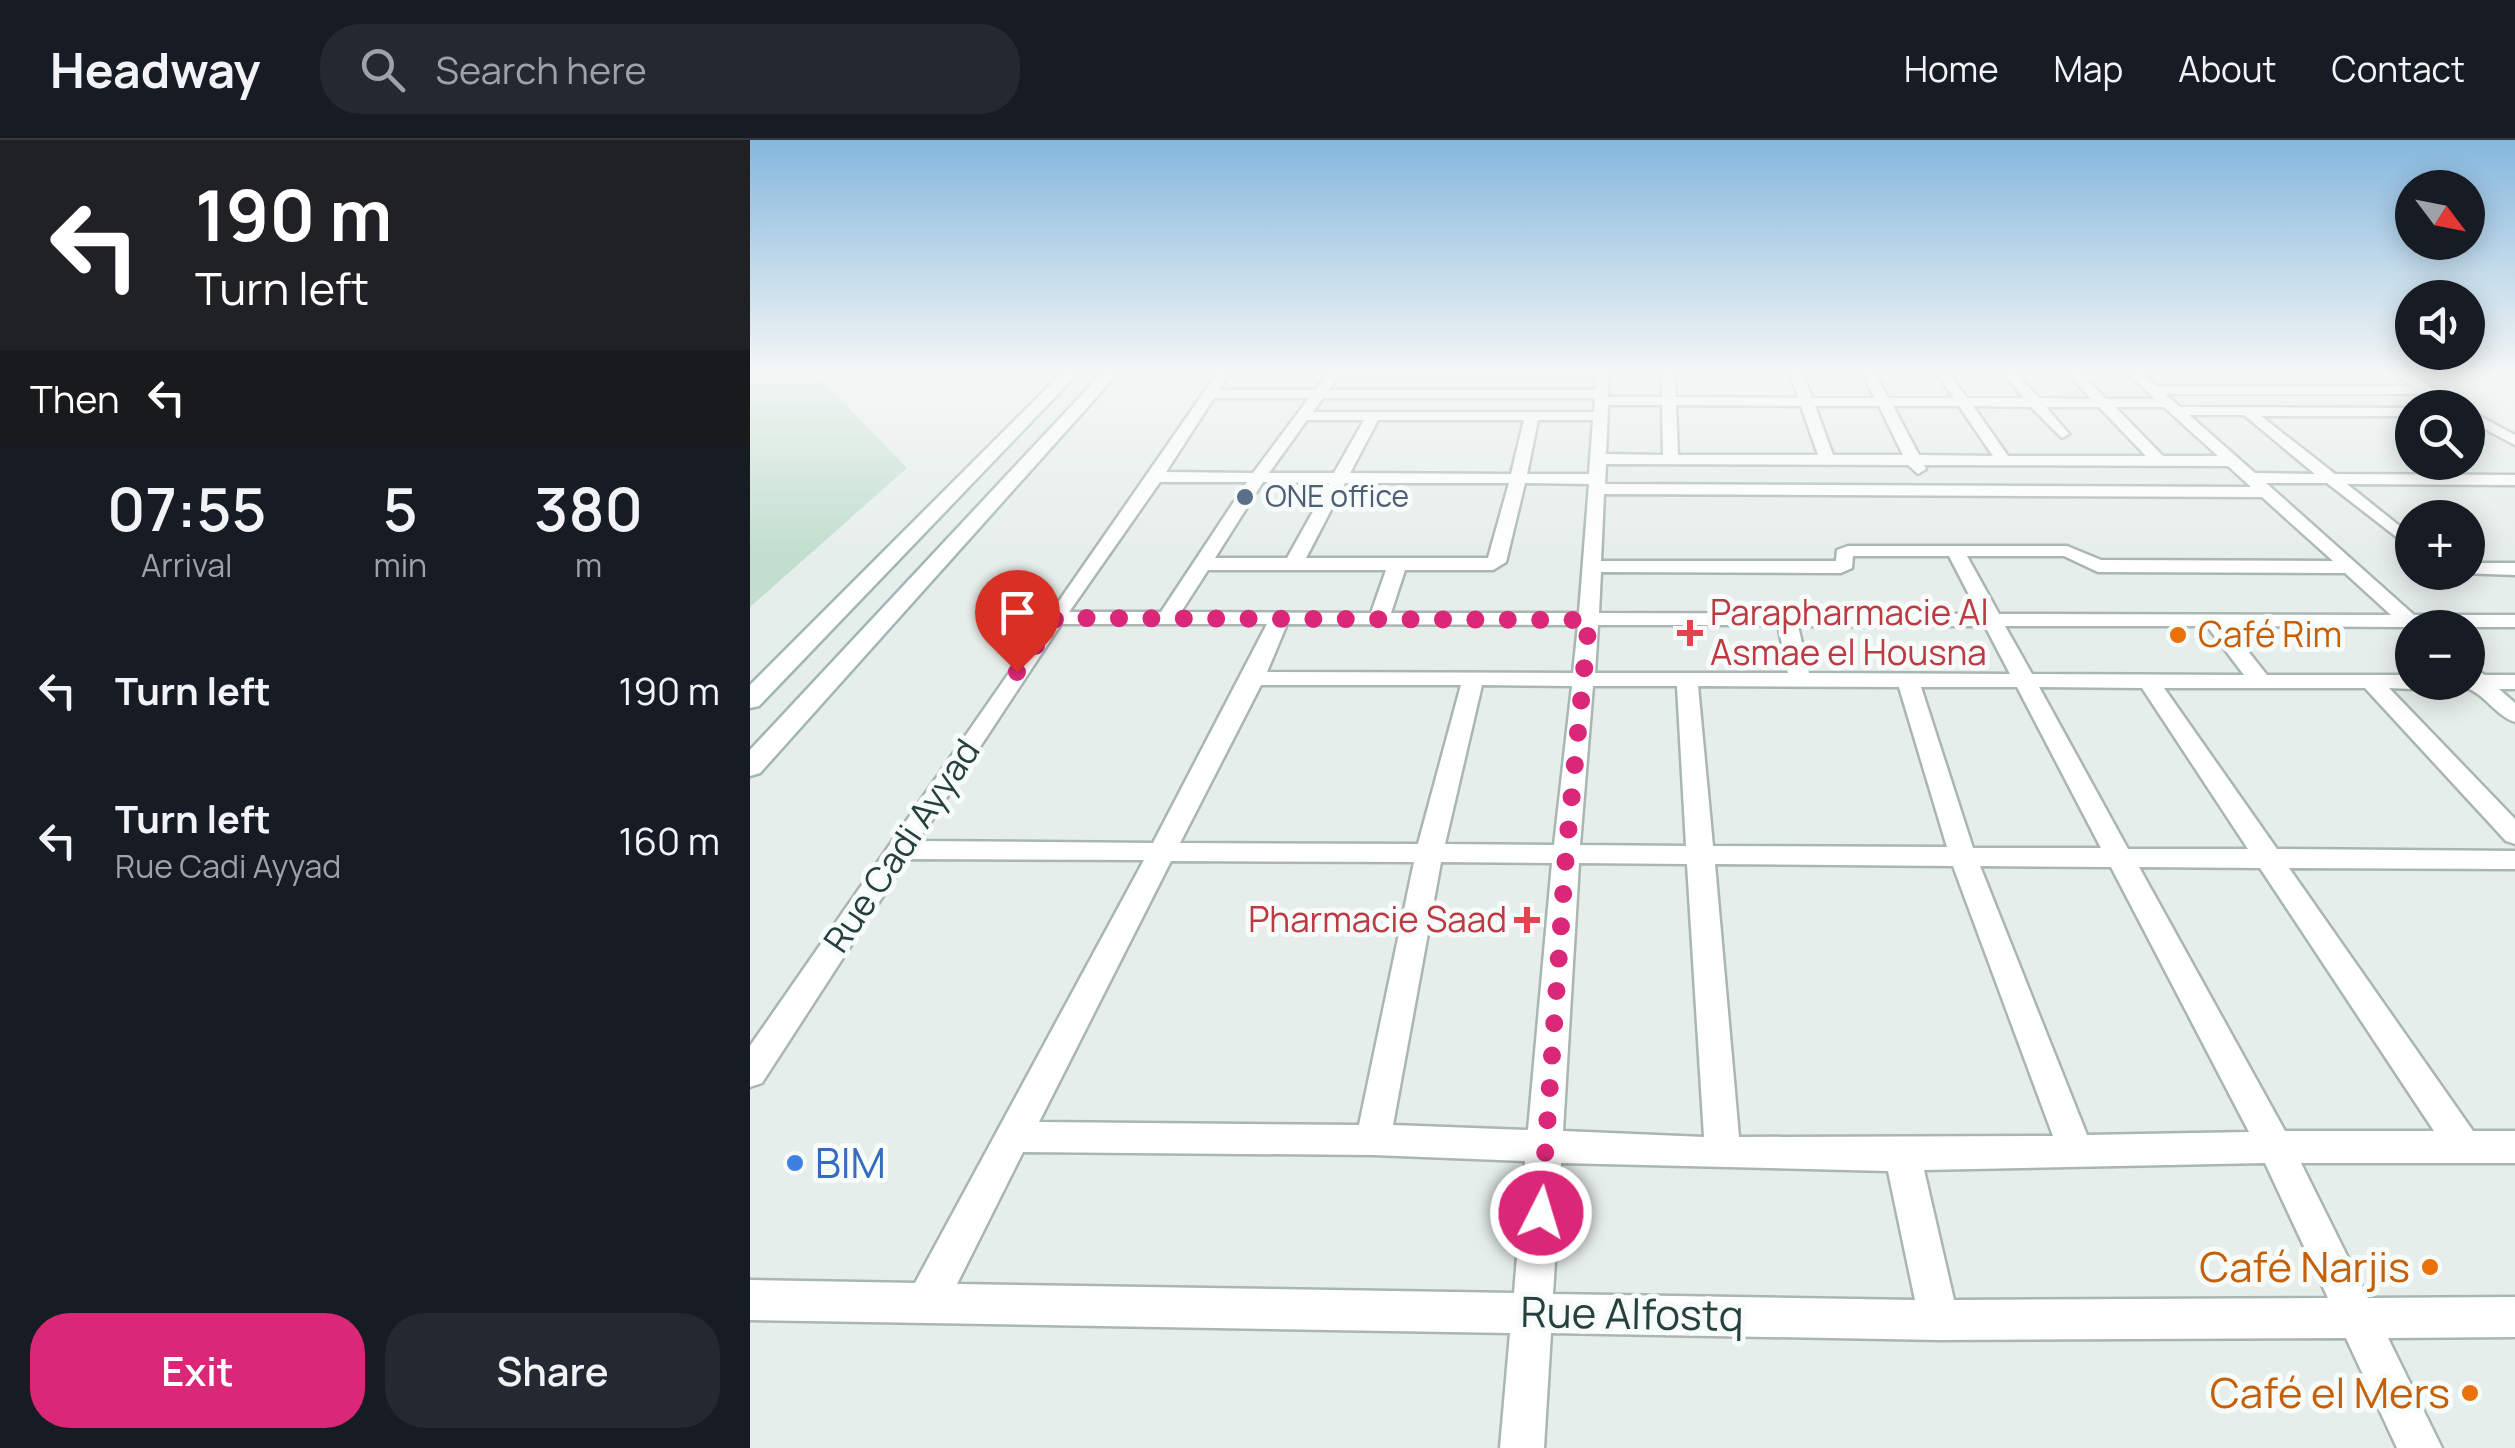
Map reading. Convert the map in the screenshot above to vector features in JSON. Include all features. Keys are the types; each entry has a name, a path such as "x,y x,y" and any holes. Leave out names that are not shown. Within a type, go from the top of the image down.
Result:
{"main road":[{"path":"750,700 1011,433"},
{"path":"750,767 1055,433"}],"street":[{"name":"Rue Cadi Ayyad","path":"750,1074 898,850 1184,433"},
{"path":"1168,617 1291,433"},
{"path":"1293,564 1364,433"},
{"path":"1201,564 1486,566 1498,561 1528,433"},
{"path":"1522,1448 1566,854 1589,620 1599,433"},
{"path":"1671,433 1671,460"},
{"path":"1817,433 1827,460"},
{"path":"1898,433 1930,489"},
{"path":"1984,433 2003,459"},
{"path":"2132,433 2158,460"},
{"path":"2200,433 2399,610"},
{"path":"2273,433 2395,530"},
{"path":"1596,476 1671,460 2230,461"},
{"path":"1750,460 1756,489"},
{"path":"2080,460 2108,491"},
{"path":"2485,475 2515,495"},
{"path":"1155,477 1596,476 1756,489 2267,492"},
{"path":"2251,478 2515,480"},
{"path":"1591,566 1841,566 1846,564 1843,554 1848,551 2067,552 2098,566 2353,566"},
{"path":"1956,553 2275,1147 2420,1448"},
{"path":"1379,618 1397,565"},
{"path":"2485,569 2515,569"},
{"path":"927,1301 1253,678 1280,617"},
{"path":"1056,618 2395,624"},
{"path":"1787,620 1800,680"},
{"path":"2212,620 2262,682"},
{"path":"2485,621 2515,620"},
{"path":"1253,678 2395,682"},
{"path":"1373,1140 1429,854 1473,680"},
{"path":"1687,680 1723,1153"},
{"path":"2485,680 2515,682"},
{"path":"1908,681 1963,857 2076,1152"},
{"path":"2149,682 2464,1147"},
{"path":"2371,682 2515,835"},
{"path":"2485,690 2515,715"},
{"path":"898,850 2515,860"},
{"path":"1012,1137 1373,1140 1723,1153 2515,1148"},
{"path":"1903,1154 1940,1320"},
{"name":"Rue Alfostq","path":"750,1300 1940,1320 2515,1317"}],"green space":[{"path":"750,433 873,433 907,468 750,607"}],"place":[{"name":"ONE office","path":"1245,497"},
{"name":"Parapharmacie Al Asmae el Housna","path":"1690,633"},
{"name":"Café Rim","path":"2178,635"},
{"name":"Pharmacie Saad","path":"1527,920"},
{"name":"BIM","path":"795,1163"},
{"name":"Café Narjis","path":"2430,1267"},
{"name":"Café el Mers","path":"2470,1393"}],"route":[{"path":"1017,672 1056,618 1589,620 1566,854 1541,1213"}]}
